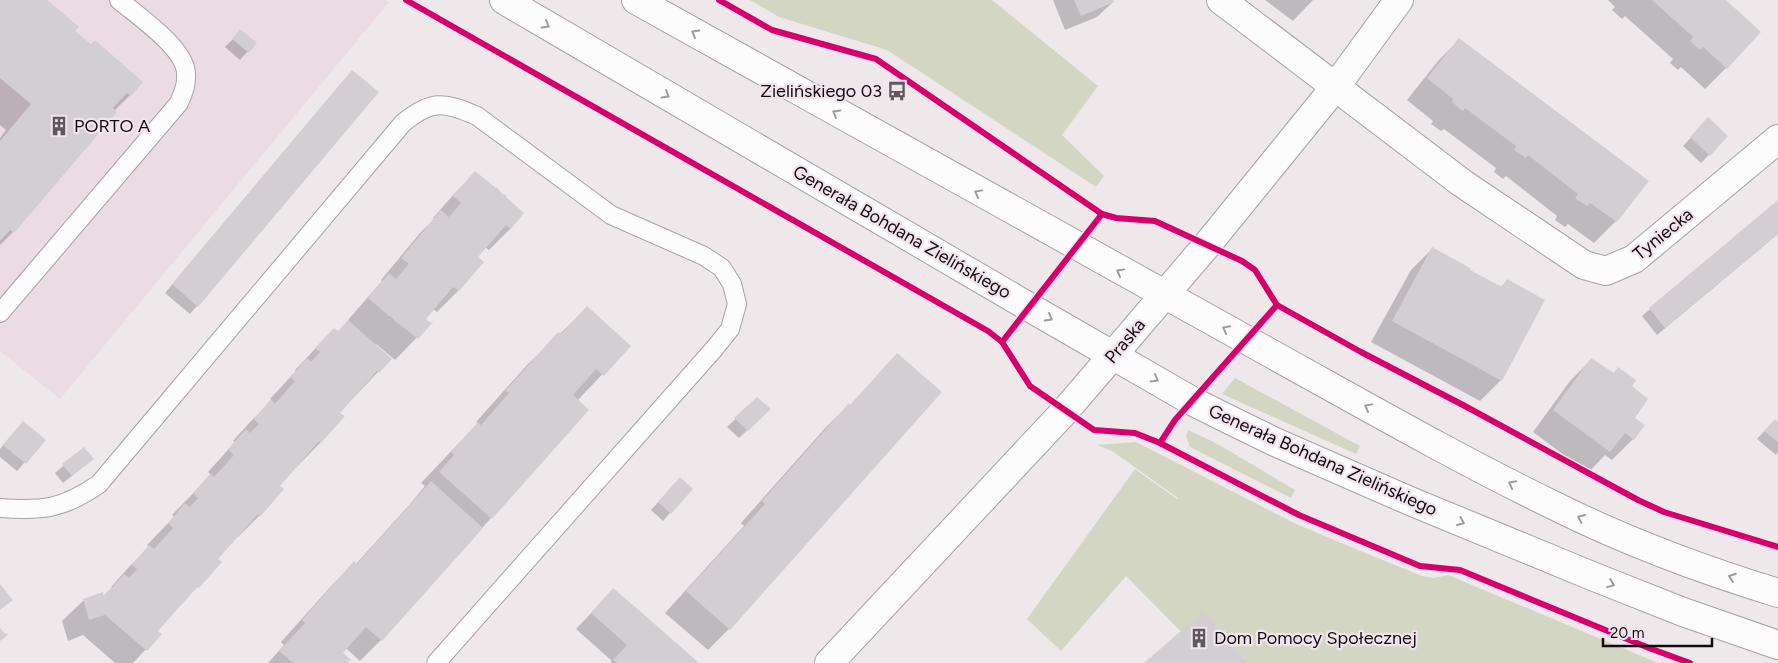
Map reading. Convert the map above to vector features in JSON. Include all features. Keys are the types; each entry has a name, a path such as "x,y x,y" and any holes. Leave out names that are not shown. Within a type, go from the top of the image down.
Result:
{"main road":[{"name":"Generała Bohdana Zielińskiego","path":"504,0 1192,401 1374,485 1592,576 1683,612 1778,645"},
{"path":"636,0 1163,295 1555,506 1673,556 1778,593"},
{"name":"Tyniecka","path":"1221,0 1462,183 1584,266 1606,271 1634,259 1778,139"},
{"name":"Praska","path":"829,663 1065,411 1213,237 1336,86 1399,0"}],"lane":[{"path":"0,313 179,103 186,88 186,72 182,58 173,46 119,0"},
{"path":"0,508 43,509 60,506 82,496 99,484 403,123 418,111 437,105 458,108 477,116 611,215 704,256 722,268 732,284 737,304 730,328 714,349 436,663"}],"shaded area":[{"path":"0,0 384,0 389,2 60,399 0,351"}],"green space":[{"path":"750,0 992,0 1098,86 1062,135 1104,176 1096,187 887,50 779,17"},
{"path":"1235,378 1360,446 1356,454 1222,394"},
{"path":"1188,430 1214,442 1295,490 1291,498 1190,447 1186,436"},
{"path":"1136,442 1296,524 1422,576 1434,578 1448,575 1658,663 1212,663 1126,576 1061,651 1027,619 1135,469 1178,498 1112,451 1097,445"}],"building":[{"name":"PORTO A","path":"0,0 47,0 79,27 75,31 91,44 95,40 143,82 131,96 127,93 113,108 117,112 14,233 10,230 0,241 0,141 31,104 0,78"},
{"path":"1074,0 1113,0 1114,2 1081,16"},
{"path":"1652,0 1726,0 1761,32 1727,69 1703,47 1700,50 1690,41 1693,37"},
{"path":"240,29 257,43 249,53 232,39"},
{"path":"1459,38 1649,181 1617,222 1590,203 1587,206 1575,198 1578,194 1528,155 1526,158 1514,150 1516,146 1465,108 1463,111 1452,102 1453,99 1427,78"},
{"path":"352,70 379,92 198,307 172,284"},
{"path":"1708,117 1728,136 1710,156 1690,137"},
{"path":"475,171 497,187 503,195 507,196 524,213 511,229 506,225 478,257 484,262 459,291 453,287 426,319 431,323 434,321 418,339 390,316 387,316 368,298 389,273 396,279 409,264 401,258 441,210 449,217 461,203 453,196"},
{"path":"1778,200 1778,234 1665,328 1649,308"},
{"path":"1432,247 1502,287 1507,279 1545,300 1502,381 1392,321"},
{"path":"587,306 631,346 604,376 596,369 573,395 589,410 492,519 439,472 454,455 451,452 478,422 481,425 509,393 505,391 558,332 561,334"},
{"path":"348,320 392,359 379,373 377,371 340,413 345,416 321,443 319,441 280,486 284,489 260,517 258,514 218,559 222,562 158,631 162,634 147,651 105,615 89,620 83,599 103,592 104,596 124,574 129,578 137,569 132,565 149,545 154,549 173,528 168,523 185,503 190,507 198,498 193,493 210,474 214,477 234,455 228,449 246,429 250,433 259,424 254,419 271,399 275,404 295,381 290,377 307,358 311,362 320,352 315,348 334,328 338,331"},
{"path":"897,353 942,392 730,630 686,591 765,504 762,501 849,403 850,405"},
{"path":"1591,358 1614,373 1618,367 1636,380 1632,386 1648,399 1635,418 1645,425 1634,440 1625,433 1610,452 1553,410"},
{"path":"757,397 771,409 748,431 734,418"},
{"path":"1775,419 1778,422 1778,442 1764,431"},
{"path":"23,421 46,440 26,464 3,445"},
{"path":"84,447 94,459 72,476 62,464"},
{"path":"680,477 693,489 671,514 658,502"},
{"path":"431,481 483,528 382,641 366,627 343,653 351,660 348,663 293,663 279,651 305,623 302,620 354,561 357,564"},
{"path":"0,584 13,600 0,610"},
{"path":"613,588 699,663 617,663 613,660 627,645 591,613"},
{"name":"Dom Pomocy Społecznej","path":"1203,612 1247,663 1144,663"},
{"path":"0,628 8,635 0,641"}],"cycle path":[{"path":"406,0 988,331 1002,342 1030,386 1094,430 1135,433 1160,443 1299,515 1420,566 1460,570 1690,663"},
{"path":"719,0 772,30 876,59 1102,214 1116,218 1155,221 1242,261 1255,270 1277,305 1638,500 1664,512 1778,547"},
{"path":"1002,342 1102,214"},
{"path":"1160,443 1175,420 1277,305"}],"place":[{"name":"Zielińskiego 03","path":"897,91"},
{"name":"PORTO A","path":"59,126"},
{"name":"Dom Pomocy Społecznej","path":"1199,638"}]}
